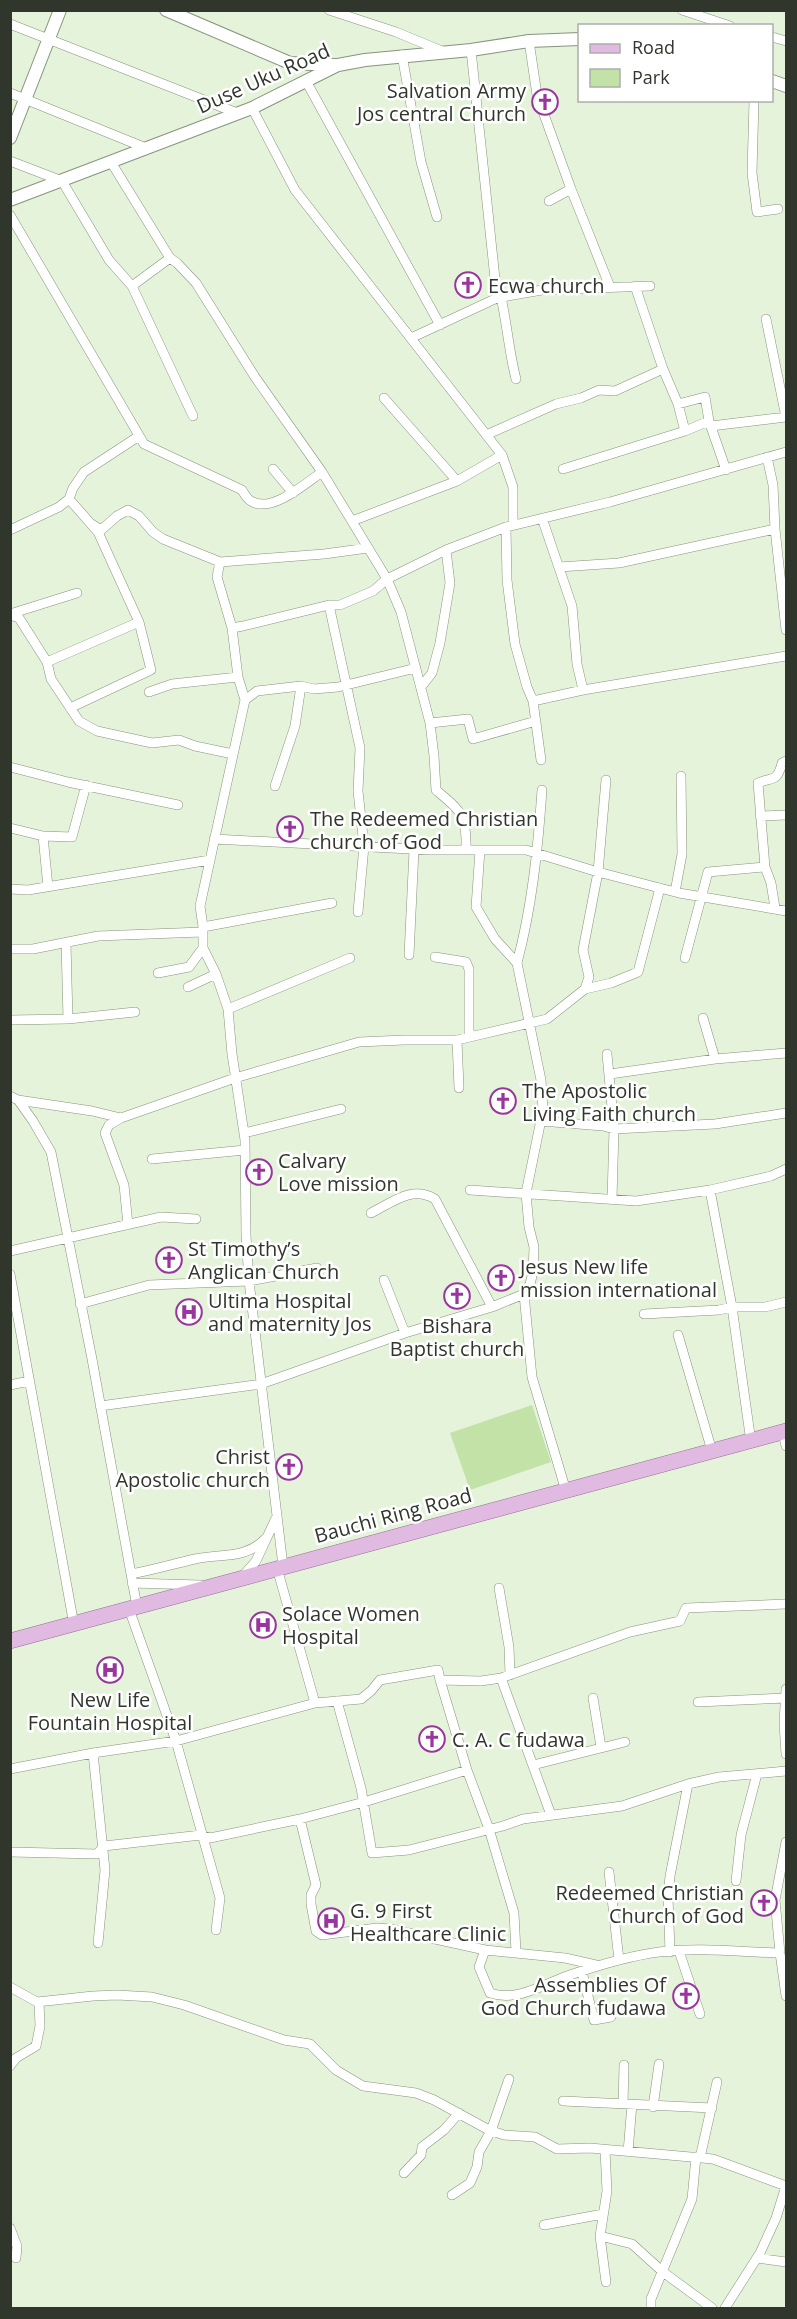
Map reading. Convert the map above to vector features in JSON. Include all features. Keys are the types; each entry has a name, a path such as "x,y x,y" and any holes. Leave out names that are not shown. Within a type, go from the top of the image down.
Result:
{"main road":[{"name":"Bauchi Ring Road","path":"10,1641 712,1451 785,1436"}],"street":[{"path":"10,138 60,10"},
{"path":"166,10 290,63 338,65"},
{"path":"329,10 396,32 444,52"},
{"path":"682,10 724,24"},
{"path":"10,24 237,113"},
{"name":"Duse Uku Road","path":"10,201 252,108 338,65 402,55 471,50 529,41 578,39"},
{"path":"529,41 537,95 610,287"},
{"path":"471,50 499,298 516,379"},
{"path":"402,55 421,162 437,217"},
{"path":"306,81 440,325"},
{"path":"10,93 146,148"},
{"path":"754,102 752,172 757,212 778,209"},
{"path":"252,108 295,190 502,455 513,487 507,580 515,644 526,687 533,701 540,760"},
{"path":"10,161 62,181 109,260 132,286 193,416"},
{"path":"111,162 170,258 196,283 255,377 322,472 387,579 401,612 430,723 436,790 459,810 467,827 466,850"},
{"path":"549,201 571,189"},
{"path":"10,214 144,444 242,490 251,501 267,505 293,493 322,472"},
{"path":"132,286 170,258"},
{"path":"635,286 686,431"},
{"path":"411,338 499,298 542,290 650,286"},
{"path":"563,469 710,424 786,417 766,319"},
{"path":"486,435 556,404 581,398 599,390 615,392 663,369"},
{"path":"678,404 705,397 710,424 726,470"},
{"path":"384,398 457,481"},
{"path":"10,530 59,507 69,499 73,488 84,472 139,436"},
{"path":"232,628 340,604 373,591 387,579 446,550 510,526 726,470 786,452"},
{"path":"352,521 457,481 502,455"},
{"path":"767,458 773,485 775,529 782,547 786,630"},
{"path":"273,469 293,493"},
{"path":"69,499 98,532 139,622 151,670 70,708"},
{"path":"90,523 101,530 128,510 139,516 153,532 163,539 220,562 324,554 368,548"},
{"path":"542,518 572,606 577,664 583,690"},
{"path":"559,567 619,563 775,529"},
{"path":"421,687 432,673 440,643 450,583 446,550"},
{"path":"220,562 217,577 232,628 238,677 245,700 200,906 203,948 216,974 228,1009 235,1078 244,1133 249,1281 280,1567 315,1703"},
{"path":"10,615 77,593"},
{"path":"329,605 360,748 358,791 364,846 358,912"},
{"path":"10,615 19,618 47,662 51,679 79,721 97,731 152,743 179,740 233,754"},
{"path":"47,662 139,622"},
{"path":"533,701 583,690 786,656"},
{"path":"245,700 257,691 300,686 314,689 338,687 416,668"},
{"path":"149,692 172,684 238,677"},
{"path":"275,786 294,726 300,686"},
{"path":"430,723 468,719 473,739 536,721"},
{"path":"775,908 771,883 765,867 758,782 775,778 780,772 782,763 786,760"},
{"path":"10,767 178,805"},
{"path":"675,892 682,854 681,776"},
{"path":"585,988 589,977 583,950 598,872 606,780"},
{"path":"10,828 43,836 72,837 86,785"},
{"path":"100,1406 261,1384 405,1333 492,1308 524,1294 533,1272 534,1247 529,1227 526,1193 543,1110 541,1080 517,963 523,941 537,853 542,790"},
{"path":"760,816 786,815"},
{"path":"43,836 48,887"},
{"path":"214,839 414,850 526,850 675,892 786,910"},
{"path":"409,955 414,850"},
{"path":"480,850 476,907 495,939 517,963"},
{"path":"10,889 28,890 210,860"},
{"path":"685,958 708,872 765,867"},
{"path":"128,1224 124,1185 105,1133 109,1125 121,1118 235,1078 359,1042 457,1040 547,1019 585,988 611,983 638,972 660,888"},
{"path":"10,949 33,949 98,936 203,930 332,903"},
{"path":"66,943 68,1019"},
{"path":"158,973 189,967 203,948"},
{"path":"435,957 466,962 469,969 469,1037"},
{"path":"228,1009 350,958"},
{"path":"188,987 216,974"},
{"path":"10,1020 68,1019 135,1012"},
{"path":"704,1018 715,1059"},
{"path":"457,1040 459,1088"},
{"path":"610,1074 715,1059 786,1053"},
{"path":"607,1054 614,1129 612,1199"},
{"path":"14,1098 121,1118"},
{"path":"14,1098 33,1121 51,1152 132,1579 133,1608 176,1741 220,1898 216,1930"},
{"path":"244,1133 341,1108"},
{"path":"541,1120 614,1129 715,1124 786,1113"},
{"path":"152,1159 245,1150"},
{"path":"470,1190 636,1201 710,1190 771,1176 786,1169"},
{"path":"710,1190 732,1307 751,1442"},
{"path":"371,1213 411,1193 424,1192 435,1199 492,1308"},
{"path":"10,1251 161,1217 196,1219"},
{"path":"80,1304 148,1285 249,1281 317,1268"},
{"path":"10,1274 74,1625"},
{"path":"384,1280 405,1333"},
{"path":"524,1294 532,1377 566,1491"},
{"path":"644,1314 719,1310 732,1307 765,1307 786,1302"},
{"path":"678,1335 712,1451"},
{"path":"10,1385 29,1381"},
{"path":"242,1577 256,1561 276,1516"},
{"path":"132,1579 197,1558 226,1557 246,1552 265,1539"},
{"path":"132,1579 212,1586"},
{"path":"499,1588 509,1647 506,1676 532,1765 551,1815"},
{"path":"440,1680 481,1681 506,1676 630,1632 680,1621 686,1608 786,1604"},
{"path":"10,1769 93,1753 176,1741 315,1703 362,1699 380,1680 438,1670 467,1770 489,1829 514,1912 516,1952"},
{"path":"698,1702 786,1695 784,1723 786,1754"},
{"path":"593,1698 601,1747"},
{"path":"337,1701 364,1802 372,1853 409,1850 524,1819 622,1806 688,1784 719,1777 786,1771"},
{"path":"532,1765 625,1742"},
{"path":"93,1753 105,1870 98,1943"},
{"path":"10,1852 97,1854 104,1846 201,1836 210,1838 300,1819 467,1770"},
{"path":"736,1881 741,1835 757,1774"},
{"path":"688,1784 670,1875 668,1897 674,1952 700,2014"},
{"path":"300,1819 316,1885 311,1904 316,1931 322,1935 377,1928 390,1929 485,1950 565,1958 596,1965"},
{"path":"786,1842 775,1900 782,1923 780,1953 786,1996"},
{"path":"609,1872 619,1960"},
{"path":"485,1950 479,1967 490,1993 499,1996 531,1992 596,1965 619,1960 674,1952 780,1953"},
{"path":"582,1972 594,2020 610,2017"},
{"path":"10,1987 38,2002 117,1995 152,1997 184,2005 284,2040 310,2044 336,2070 363,2086 416,2093 504,2135 535,2137 557,2149 605,2150 713,2159 786,2186 776,2218 757,2258 726,2308"},
{"path":"10,2066 16,2058 36,2046 40,2026 38,2002"},
{"path":"653,2107 659,2064"},
{"path":"624,2065 628,2104 628,2152"},
{"path":"452,2194 470,2183 477,2167 479,2152 492,2131 509,2079"},
{"path":"651,2308 651,2299 692,2199 698,2158 717,2082"},
{"path":"563,2102 712,2108"},
{"path":"404,2173 421,2155 422,2147 444,2130 459,2113"},
{"path":"605,2150 607,2191 600,2236 606,2282"},
{"path":"544,2226 603,2214"},
{"path":"10,2228 16,2246 16,2258"},
{"path":"600,2236 632,2244 663,2272 711,2308"},
{"path":"757,2258 786,2262"}],"green space":[{"path":"532,1405 551,1462 470,1490 450,1433"}],"place":[{"name":"Salvation Army Jos central Church","path":"545,102"},
{"name":"Ecwa church","path":"468,285"},
{"name":"The Redeemed Christian church of God","path":"290,829"},
{"name":"The Apostolic Living Faith church","path":"503,1101"},
{"name":"Calvary Love mission","path":"259,1172"},
{"name":"St Timothy’s Anglican Church","path":"169,1260"},
{"name":"Jesus New life mission international","path":"501,1278"},
{"name":"Bishara Baptist church","path":"457,1296"},
{"name":"Ultima Hospital and maternity Jos","path":"189,1312"},
{"name":"Christ Apostolic church","path":"289,1467"},
{"name":"Solace Women Hospital","path":"263,1625"},
{"name":"New Life Fountain Hospital","path":"110,1670"},
{"name":"C. A. C fudawa","path":"432,1739"},
{"name":"Redeemed Christian Church of God","path":"764,1903"},
{"name":"G. 9 First Healthcare Clinic","path":"331,1921"},
{"name":"Assemblies Of God Church fudawa","path":"686,1996"}]}
